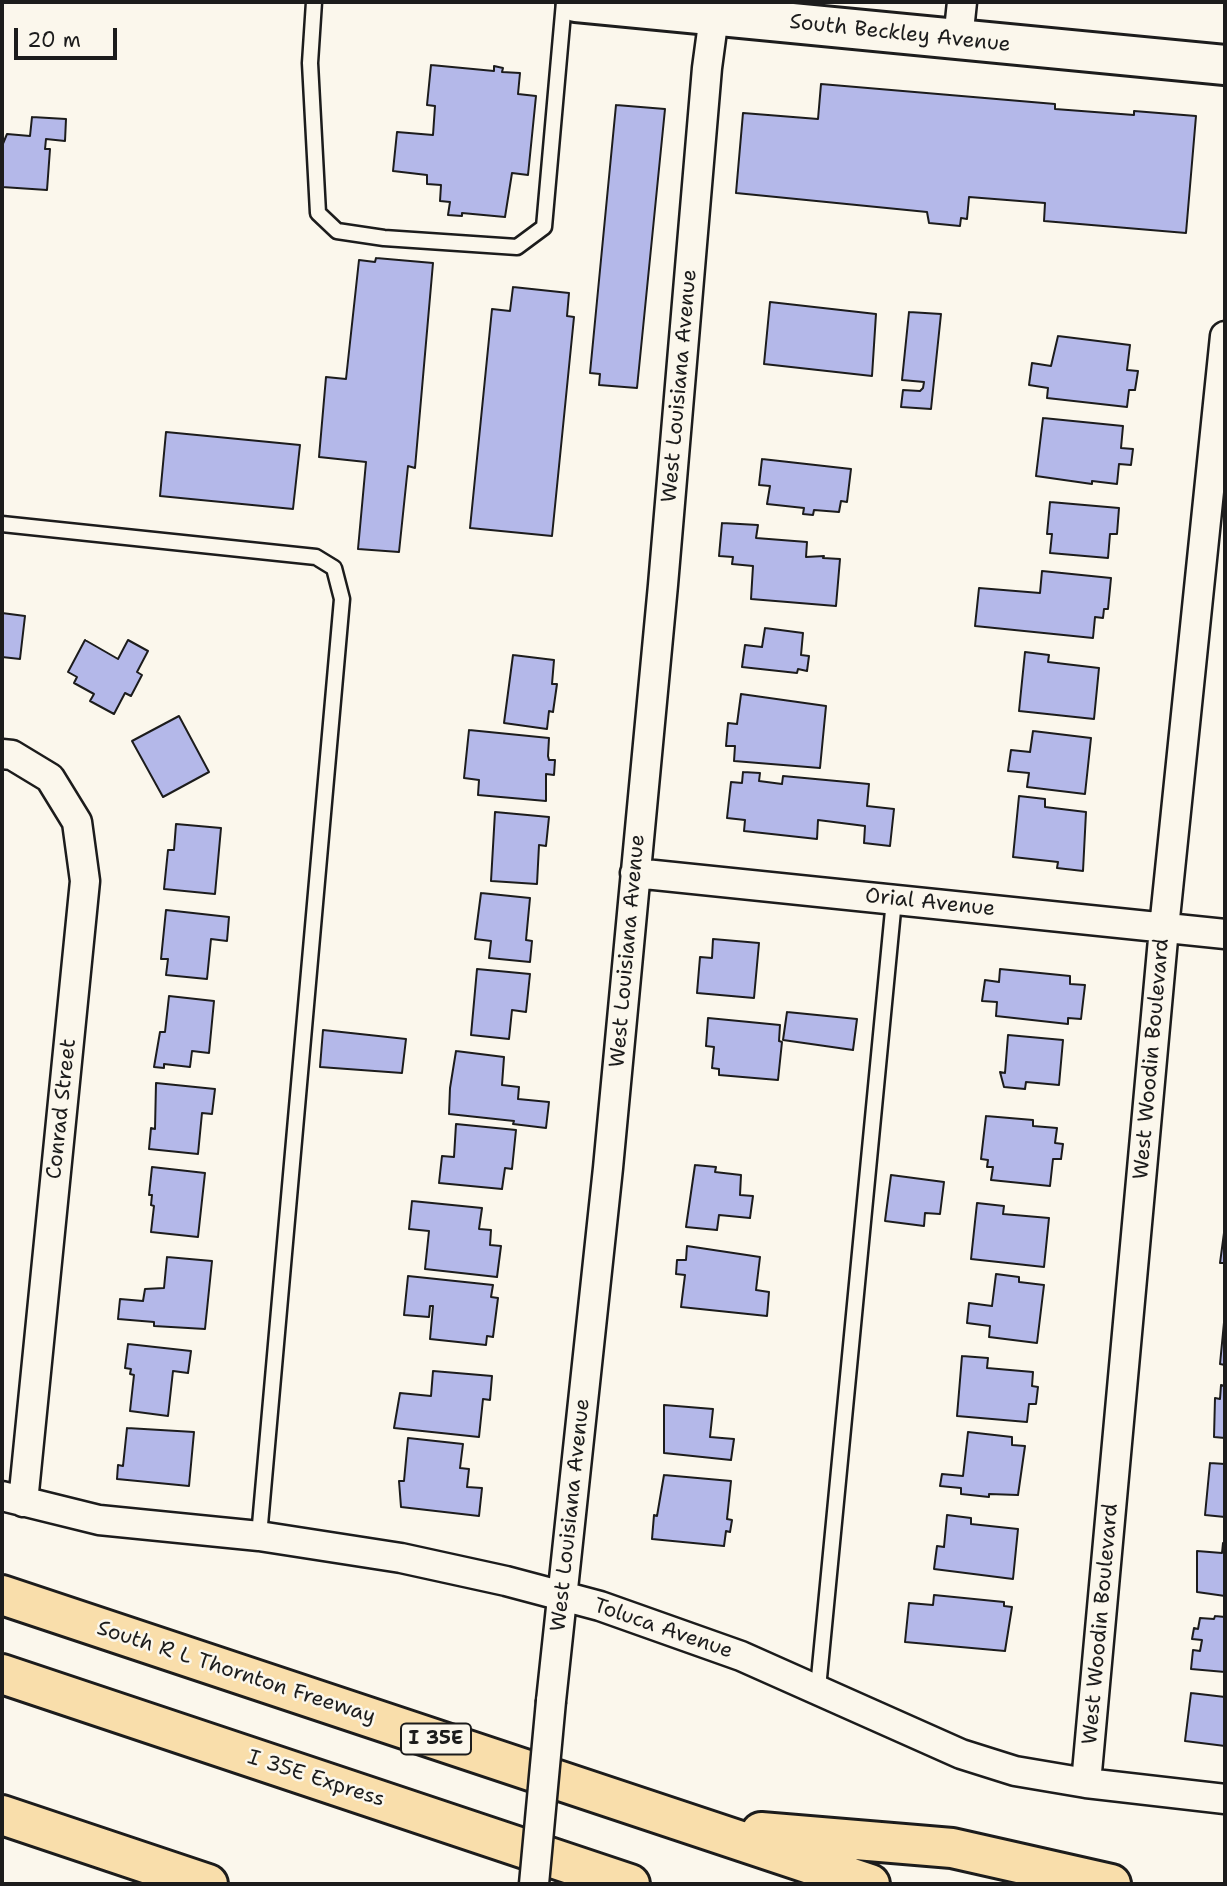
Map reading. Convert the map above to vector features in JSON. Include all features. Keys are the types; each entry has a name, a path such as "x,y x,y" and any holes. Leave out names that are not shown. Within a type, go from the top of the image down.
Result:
{"highway":[{"name":"South R L Thornton Freeway","path":"2,1595 870,1884"},
{"name":"I 35E Express","path":"2,1674 630,1884"},
{"path":"2,1815 208,1884"},
{"path":"700,1827 953,1848 1111,1884"}],"street":[{"name":"South Beckley Avenue","path":"576,2 643,5 713,16 1225,65"},
{"path":"958,40 962,2"},
{"name":"West Louisiana Avenue","path":"534,1884 608,1168 713,16"},
{"name":"West Woodin Boulevard","path":"1086,1783 1164,928 1225,336"},
{"name":"Conrad Street","path":"2,754 12,755 50,778 77,822 85,881 12,1499"},
{"name":"Orial Avenue","path":"635,873 1225,934"},
{"name":"Toluca Avenue","path":"12,1499 99,1520 258,1536 401,1558 563,1596 600,1606 741,1656 818,1688 961,1754 1015,1771 1086,1783 1225,1799"}],"lane":[{"path":"314,2 310,63 318,212 337,231 384,238 517,247 544,228 564,2"},
{"path":"2,524 316,557 334,568 342,598 258,1536"},
{"path":"818,1688 894,900"}],"building":[{"path":"431,65 494,71 494,66 503,68 502,72 520,73 518,94 536,96 528,175 512,173 505,217 462,213 462,216 448,215 450,202 440,201 441,185 427,184 427,175 393,171 397,132 433,135 435,106 427,105"},
{"path":"821,84 1055,104 1055,109 1196,116 1186,233 1044,221 1045,203 969,197 967,219 961,218 960,226 929,223 927,212 736,193 743,113 818,119"},
{"path":"616,105 665,109 637,388 599,385 600,374 590,373"},
{"path":"32,117 66,119 65,141 46,139 45,149 50,149 47,190 2,187 2,146 7,134 30,136"},
{"path":"376,258 433,263 415,468 408,466 399,552 358,549 366,462 319,457 326,377 346,379 359,260 375,262"},
{"path":"513,287 569,293 567,316 574,317 552,536 470,528 492,309 510,311"},
{"path":"770,302 876,314 872,376 764,364"},
{"path":"909,312 941,314 931,409 901,407 903,390 920,391 924,382 902,380"},
{"path":"1058,336 1130,345 1127,370 1138,371 1135,390 1129,390 1127,407 1047,398 1048,388 1029,385 1032,363 1051,366"},
{"path":"1043,418 1123,426 1121,448 1133,449 1131,465 1119,464 1117,484 1092,481 1092,484 1036,476"},
{"path":"166,432 300,445 293,509 160,496"},
{"path":"762,459 851,469 847,502 841,501 839,512 814,510 813,515 803,514 804,508 767,504 770,486 759,485"},
{"path":"1050,502 1119,508 1117,534 1110,534 1108,558 1050,553 1052,534 1047,534"},
{"path":"722,523 758,525 756,538 807,542 806,557 840,559 836,606 751,599 753,566 732,564 733,557 719,556"},
{"path":"1042,571 1111,578 1108,609 1104,609 1103,618 1095,617 1093,638 975,626 979,588 1040,593"},
{"path":"2,613 25,616 20,659 2,657"},
{"path":"765,628 803,633 801,655 809,656 807,671 798,669 797,673 742,667 745,645 762,647"},
{"path":"85,640 118,659 128,640 148,651 137,672 142,675 131,696 125,693 114,714 90,701 94,694 74,683 77,677 68,672"},
{"path":"1025,652 1049,655 1048,662 1099,668 1094,719 1019,711"},
{"path":"513,655 554,660 552,684 557,684 553,712 549,711 547,729 504,723"},
{"path":"741,694 826,706 820,768 734,761 735,746 726,746 728,723 737,724"},
{"path":"179,716 209,772 163,797 132,741"},
{"path":"469,730 549,738 549,760 555,760 554,775 546,774 546,801 478,795 479,780 464,778"},
{"path":"1033,731 1091,738 1085,794 1027,787 1029,773 1008,771 1011,750 1030,752"},
{"path":"743,772 760,773 759,781 782,784 783,776 869,784 867,806 894,809 890,846 864,843 865,826 818,820 817,839 744,831 745,820 727,818 731,782 742,783"},
{"path":"1019,796 1045,799 1045,807 1086,812 1083,871 1057,868 1058,862 1013,857"},
{"path":"495,812 549,817 546,846 539,845 537,884 491,881"},
{"path":"176,824 221,828 215,894 164,889 168,850 174,850"},
{"path":"481,893 530,898 526,940 532,941 530,962 489,958 491,941 475,939"},
{"path":"166,910 229,917 227,941 211,939 207,979 166,975 168,959 161,959"},
{"path":"713,939 759,943 754,998 697,993 700,957 712,958"},
{"path":"477,969 530,974 526,1012 512,1010 509,1039 471,1035"},
{"path":"1000,969 1070,976 1070,984 1085,985 1081,1019 1068,1018 1068,1024 996,1016 997,1002 982,1001 985,980 999,982"},
{"path":"169,996 214,1001 209,1053 192,1051 190,1067 164,1064 164,1068 154,1067 160,1032 165,1032"},
{"path":"787,1012 857,1019 853,1050 783,1040"},
{"path":"708,1018 780,1025 779,1041 782,1042 778,1080 719,1075 719,1069 712,1068 714,1047 706,1046"},
{"path":"323,1030 406,1039 402,1073 320,1067"},
{"path":"1008,1035 1063,1040 1059,1085 1026,1082 1025,1089 1004,1087 1000,1072 1005,1073"},
{"path":"456,1051 504,1057 502,1085 519,1087 518,1099 549,1102 546,1128 513,1124 514,1121 449,1114"},
{"path":"156,1083 215,1089 212,1114 202,1113 198,1154 149,1149 151,1128 155,1129"},
{"path":"986,1116 1033,1120 1033,1126 1057,1128 1055,1143 1063,1144 1061,1159 1053,1159 1050,1186 991,1180 993,1167 987,1167 988,1160 981,1159"},
{"path":"456,1124 516,1130 512,1169 505,1168 502,1189 439,1183 442,1156 454,1157"},
{"path":"695,1165 716,1167 715,1172 741,1175 740,1195 753,1196 750,1218 719,1215 717,1230 686,1227"},
{"path":"152,1167 205,1173 198,1237 151,1232 154,1206 151,1205 152,1195 149,1195"},
{"path":"891,1175 944,1182 940,1214 925,1213 924,1226 885,1221"},
{"path":"412,1201 482,1208 479,1229 491,1230 490,1245 501,1246 497,1277 425,1269 429,1231 409,1229"},
{"path":"977,1203 1004,1206 1003,1214 1049,1218 1044,1267 971,1259"},
{"path":"1224,1233 1225,1263 1220,1263"},
{"path":"687,1246 760,1257 756,1290 769,1292 767,1316 681,1307 685,1275 676,1274 677,1260 686,1260"},
{"path":"167,1257 212,1261 205,1329 154,1326 154,1322 118,1319 120,1299 143,1301 145,1289 164,1288"},
{"path":"996,1274 1019,1277 1019,1282 1044,1285 1037,1343 989,1337 990,1326 967,1323 969,1303 992,1306"},
{"path":"408,1276 493,1285 491,1297 498,1298 493,1337 487,1336 486,1345 430,1339 433,1306 430,1306 429,1317 404,1315"},
{"path":"1225,1312 1225,1365 1220,1364"},
{"path":"128,1344 191,1351 188,1373 173,1371 168,1416 130,1411 134,1375 130,1374 131,1369 125,1368"},
{"path":"962,1356 988,1358 987,1368 1033,1372 1032,1386 1038,1387 1036,1404 1029,1404 1027,1422 957,1416"},
{"path":"433,1371 492,1376 490,1400 483,1399 479,1437 394,1428 400,1393 431,1396"},
{"path":"1221,1385 1225,1386 1225,1438 1214,1437 1215,1398 1220,1399"},
{"path":"664,1405 713,1409 710,1437 734,1439 731,1460 664,1453"},
{"path":"127,1428 194,1432 189,1486 117,1479 118,1465 123,1466"},
{"path":"968,1432 1012,1437 1012,1445 1025,1446 1018,1495 989,1494 989,1497 961,1494 961,1488 940,1486 942,1474 963,1476"},
{"path":"408,1438 463,1444 460,1468 469,1469 467,1487 482,1488 479,1516 401,1507 399,1481 404,1481"},
{"path":"1210,1463 1225,1464 1225,1517 1205,1515"},
{"path":"664,1475 731,1481 727,1519 732,1520 730,1532 726,1531 724,1546 652,1539 654,1515 657,1516"},
{"path":"947,1515 971,1518 971,1524 1018,1529 1013,1579 934,1569 937,1546 944,1547"},
{"path":"1223,1543 1225,1596 1197,1592 1197,1551 1222,1553"},
{"path":"934,1595 1004,1602 1004,1606 1012,1607 1005,1651 905,1642 909,1603 933,1605"},
{"path":"1215,1616 1225,1617 1225,1672 1191,1669 1193,1650 1200,1651 1202,1640 1192,1639 1194,1628 1198,1629 1200,1618 1214,1619"},
{"path":"1191,1693 1225,1697 1225,1746 1185,1741"}]}
